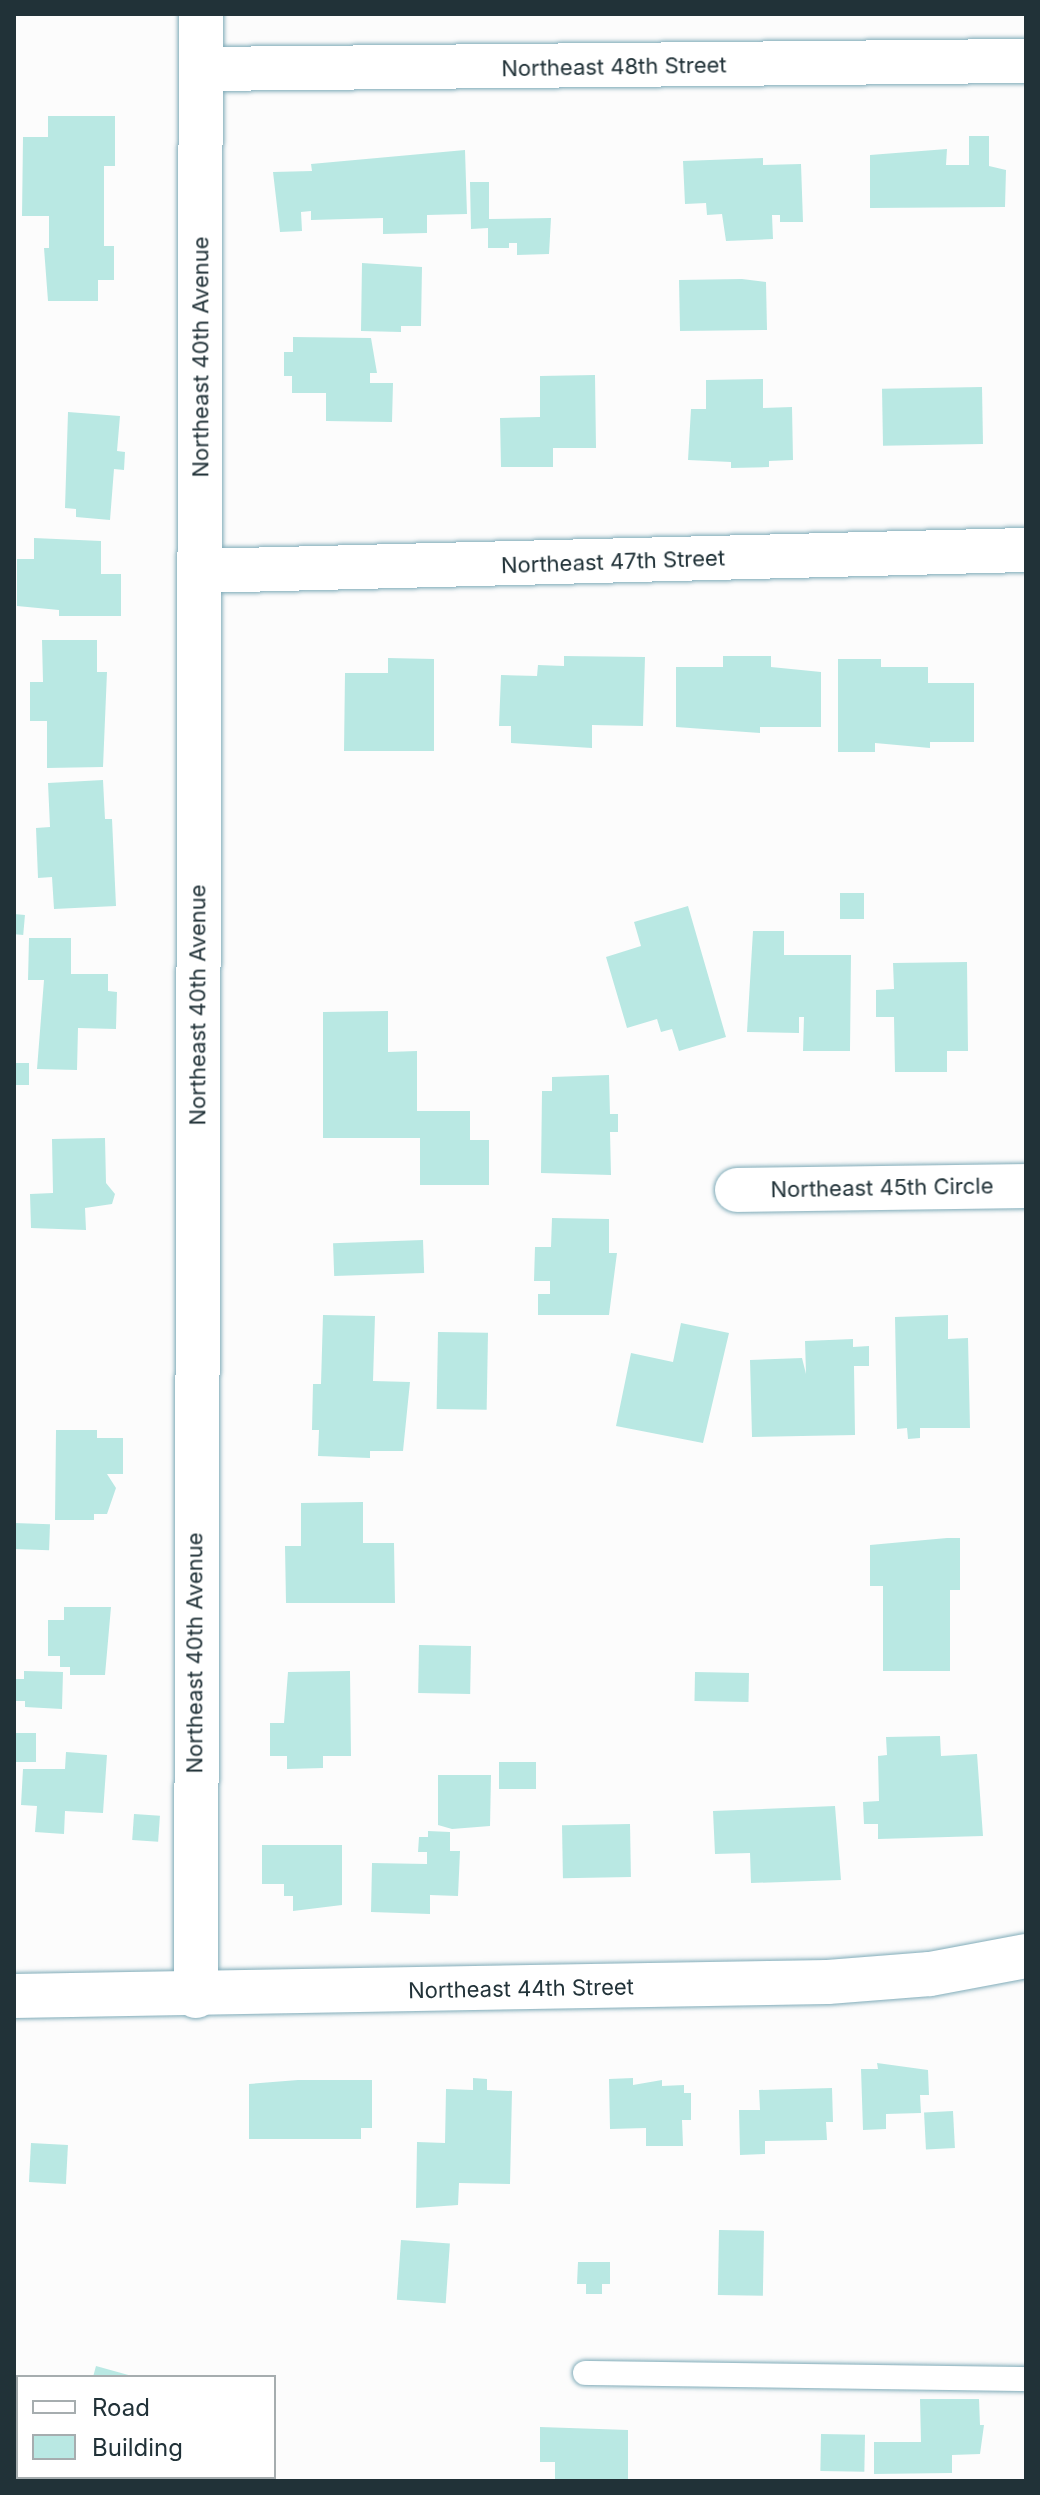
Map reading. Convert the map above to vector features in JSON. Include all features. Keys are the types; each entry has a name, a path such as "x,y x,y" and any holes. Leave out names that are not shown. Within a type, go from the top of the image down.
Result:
{"street":[{"name":"Northeast 40th Avenue","path":"196,1996 201,14"},
{"name":"Northeast 48th Street","path":"201,69 1026,61"},
{"name":"Northeast 47th Street","path":"201,571 1026,550"},
{"name":"Northeast 45th Circle","path":"737,1190 1026,1186"},
{"name":"Northeast 44th Street","path":"14,1996 196,1996 828,1982 930,1974 1026,1956"}],"lane":[{"path":"585,2373 1026,2379"}],"building":[{"path":"48,116 115,116 115,166 104,166 104,246 114,246 114,280 98,280 98,301 48,301 44,248 49,248 49,216 22,216 23,137 48,137"},
{"path":"969,136 989,136 989,166 1006,170 1005,207 870,208 870,155 947,149 946,165 969,165"},
{"path":"465,150 467,214 427,215 427,233 383,234 383,218 311,220 311,211 301,212 302,231 280,232 273,172 312,171 311,164"},
{"path":"763,158 763,165 801,164 803,222 780,222 780,215 772,215 773,239 726,241 722,214 707,215 706,203 685,204 683,161"},
{"path":"470,182 489,182 489,219 551,218 549,254 517,255 517,243 509,243 509,248 488,248 488,228 471,229"},
{"path":"362,263 422,267 421,326 401,326 401,332 361,331"},
{"path":"742,279 766,282 767,330 680,331 679,280"},
{"path":"293,337 371,338 377,373 370,373 370,383 393,383 392,422 326,421 326,393 292,393 292,376 284,376 284,352 293,352"},
{"path":"595,375 596,448 553,448 553,467 501,467 500,418 540,417 540,376"},
{"path":"763,379 763,408 792,407 793,460 769,461 769,467 731,468 731,462 688,460 691,409 706,409 706,380"},
{"path":"982,387 983,444 883,446 882,389"},
{"path":"68,412 120,416 117,451 125,452 124,470 114,469 110,520 76,517 76,509 65,508"},
{"path":"34,538 101,541 101,574 121,574 121,616 59,616 59,610 17,606 17,559 34,559"},
{"path":"42,640 97,640 97,672 107,672 103,767 47,768 47,721 30,721 30,682 43,682"},
{"path":"564,656 645,657 643,726 592,725 592,748 511,743 511,726 499,726 501,675 537,676 538,665 564,666"},
{"path":"723,656 771,656 771,667 821,672 821,727 760,727 760,733 676,727 676,667 723,667"},
{"path":"388,658 434,659 434,751 344,751 345,673 388,673"},
{"path":"838,659 881,659 881,667 928,667 928,683 974,683 974,742 930,742 930,748 875,743 875,752 838,752"},
{"path":"103,780 105,819 112,819 116,906 54,909 52,877 38,878 36,828 50,827 48,783"},
{"path":"840,893 864,893 864,919 840,919"},
{"path":"688,906 726,1037 679,1051 672,1029 661,1032 657,1019 627,1028 606,957 641,946 634,922"},
{"path":"14,914 25,915 23,935 14,934"},
{"path":"753,931 784,931 784,955 851,955 850,1051 803,1051 804,1017 799,1017 799,1033 747,1032"},
{"path":"29,938 71,938 71,974 108,974 108,991 117,992 116,1029 78,1028 77,1070 37,1069 44,980 28,980"},
{"path":"967,962 968,1051 947,1051 947,1072 895,1072 894,1017 876,1017 876,990 894,989 893,963"},
{"path":"388,1011 388,1052 417,1051 417,1111 470,1111 470,1140 489,1140 489,1185 420,1185 420,1138 323,1138 323,1012"},
{"path":"14,1063 29,1063 29,1085 14,1085"},
{"path":"609,1075 610,1114 618,1114 618,1132 610,1132 611,1175 541,1173 542,1091 552,1091 552,1077"},
{"path":"105,1138 106,1183 115,1194 112,1204 85,1208 86,1230 31,1228 30,1194 53,1193 52,1139"},
{"path":"552,1218 609,1219 609,1253 617,1253 609,1315 538,1315 538,1294 550,1294 550,1281 534,1281 535,1247 551,1247"},
{"path":"423,1240 424,1273 334,1276 333,1243"},
{"path":"323,1315 375,1316 373,1381 410,1382 403,1451 370,1451 370,1458 318,1456 319,1430 312,1430 313,1384 321,1384"},
{"path":"948,1315 948,1339 968,1338 970,1428 920,1428 920,1438 908,1439 907,1428 897,1429 895,1317"},
{"path":"681,1323 729,1333 703,1443 616,1426 631,1353 673,1362"},
{"path":"438,1332 488,1333 487,1410 437,1409"},
{"path":"853,1339 853,1347 869,1346 869,1366 854,1366 855,1435 752,1437 750,1360 802,1358 806,1374 805,1341"},
{"path":"56,1430 97,1430 97,1438 123,1438 123,1474 107,1474 116,1488 107,1514 94,1514 94,1520 55,1520"},
{"path":"363,1502 363,1543 394,1543 395,1603 286,1603 285,1546 301,1546 301,1503"},
{"path":"14,1523 50,1524 49,1550 14,1549"},
{"path":"960,1538 960,1590 950,1590 950,1671 883,1671 883,1586 870,1586 870,1545"},
{"path":"64,1607 111,1607 105,1675 70,1675 70,1667 60,1667 60,1656 48,1656 48,1620 64,1620"},
{"path":"419,1645 471,1646 470,1694 418,1693"},
{"path":"24,1671 63,1672 62,1709 25,1707 25,1701 14,1701 14,1679 24,1679"},
{"path":"350,1671 351,1756 323,1756 323,1768 287,1769 287,1756 270,1756 270,1723 284,1723 288,1672"},
{"path":"695,1672 749,1673 748,1702 694,1701"},
{"path":"14,1733 36,1733 36,1762 14,1762"},
{"path":"940,1736 941,1756 977,1754 983,1836 878,1839 878,1824 864,1824 863,1802 879,1801 878,1756 887,1755 886,1737"},
{"path":"66,1752 107,1755 103,1813 65,1811 64,1834 35,1832 37,1806 21,1805 23,1769 65,1769"},
{"path":"499,1762 536,1762 536,1789 499,1789"},
{"path":"438,1775 491,1775 490,1826 452,1829 438,1825"},
{"path":"835,1806 841,1880 751,1883 750,1853 715,1854 713,1811"},
{"path":"134,1814 160,1816 158,1842 132,1840"},
{"path":"630,1824 631,1877 563,1878 562,1825"},
{"path":"428,1831 450,1832 450,1851 460,1851 458,1896 430,1895 430,1914 371,1912 372,1863 427,1864 427,1852 418,1852 419,1837 428,1837"},
{"path":"262,1845 342,1845 342,1905 293,1911 293,1896 284,1896 284,1884 262,1884"},
{"path":"877,2063 928,2070 929,2095 920,2095 921,2113 886,2114 886,2129 863,2130 861,2069 878,2069"},
{"path":"473,2078 487,2079 487,2090 512,2091 510,2184 459,2183 458,2205 416,2208 417,2142 445,2143 446,2089 473,2090"},
{"path":"633,2078 633,2085 662,2080 662,2086 684,2085 684,2093 691,2093 691,2120 682,2120 683,2146 646,2146 646,2128 610,2129 609,2079"},
{"path":"298,2080 372,2080 372,2128 361,2128 361,2139 249,2139 249,2084"},
{"path":"832,2088 833,2122 826,2122 827,2140 765,2141 765,2154 740,2155 739,2110 760,2110 759,2090"},
{"path":"953,2111 955,2148 926,2149 924,2113"},
{"path":"31,2143 68,2145 66,2184 29,2182"},
{"path":"719,2230 764,2231 763,2296 718,2295"},
{"path":"401,2240 450,2243 446,2303 397,2300"},
{"path":"578,2262 610,2262 610,2284 602,2284 602,2294 586,2294 586,2284 577,2284"},
{"path":"96,2366 128,2375 94,2375"},
{"path":"920,2399 979,2399 980,2425 984,2425 980,2454 952,2455 952,2473 874,2474 874,2442 921,2442"},
{"path":"540,2427 628,2430 628,2481 555,2481 555,2462 540,2462"},
{"path":"821,2434 865,2435 864,2472 820,2471"}]}
